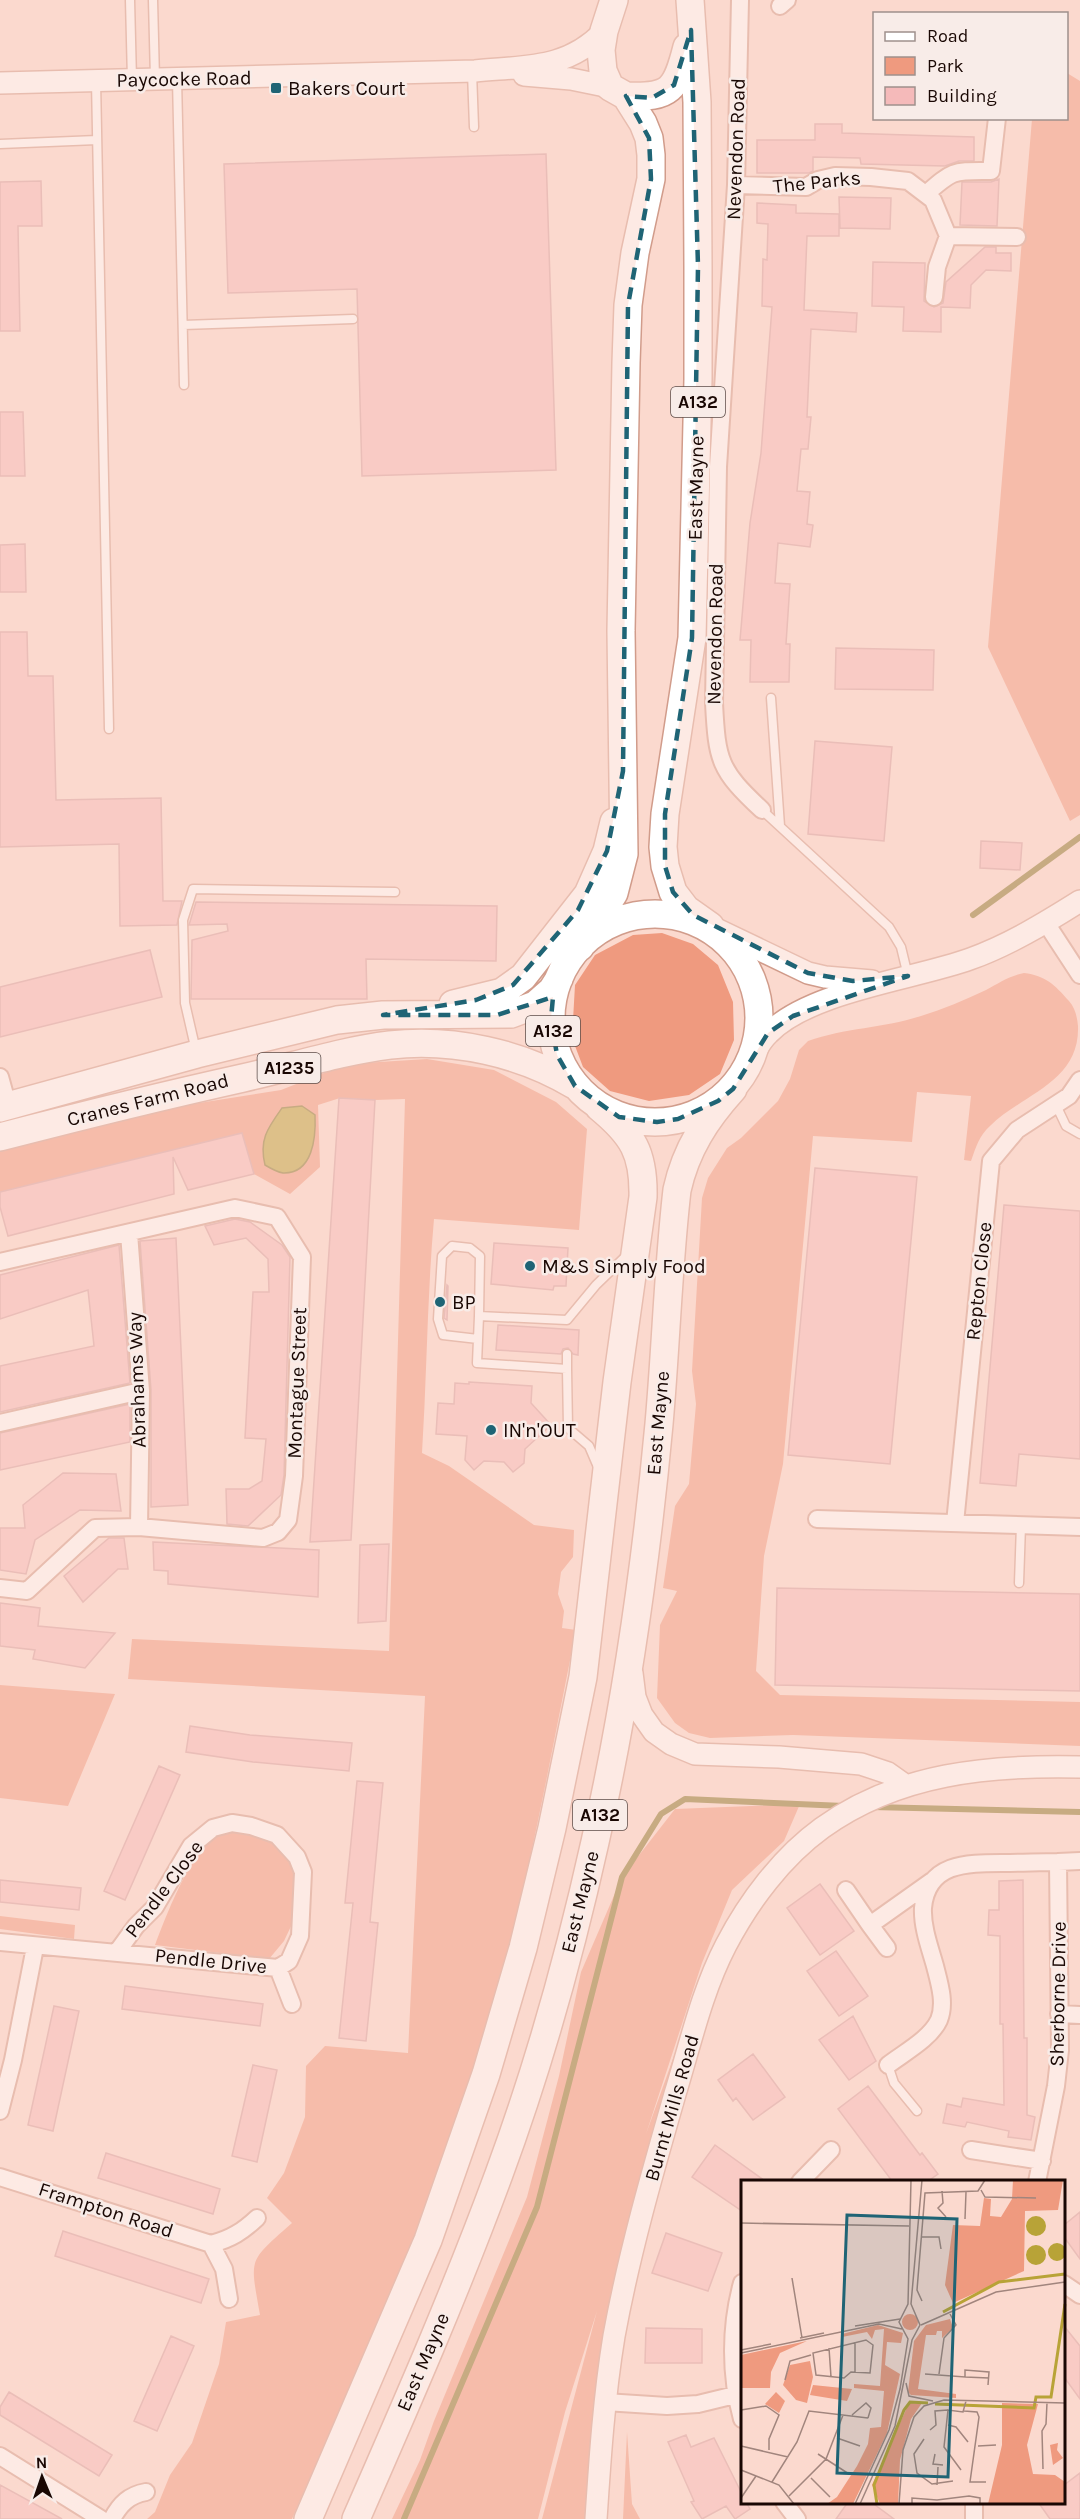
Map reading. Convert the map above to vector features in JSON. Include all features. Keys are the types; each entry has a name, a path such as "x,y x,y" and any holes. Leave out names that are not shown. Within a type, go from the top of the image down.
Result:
{"main road":[{"name":"A132","path":"308,2519 428,2240 486,2074 524,1948 552,1828 583,1677 617,1382 638,1244 643,1197 640,1161 629,1135 575,1086 557,1054 551,1018 553,997 560,977 607,906 622,868 625,841 621,631 628,317 635,253 651,178 651,155 649,138 643,123 603,71 601,50 604,31 614,0"},
{"name":"East Mayne","path":"690,0 697,102 698,266 698,379 692,638 665,814 663,847 665,866 674,892 686,909 710,926"},
{"name":"East Mayne","path":"618,92 652,98 666,92 674,85 680,73 691,30"},
{"path":"383,1015 432,1009 483,998 502,992 523,977 578,910 595,882 611,835 623,771"},
{"name":"A132","path":"580,947 601,928 624,918 653,913 681,914 710,926 737,954 750,984 756,1013 756,1033 750,1059 733,1089 718,1101 699,1112 668,1120 638,1121 619,1117 599,1107"},
{"name":"Cranes Farm Road","path":"4,1107 197,1054 337,1020 383,1015 511,1014 535,1005 552,990 560,977"},
{"name":"Cranes Farm Road","path":"0,1137 159,1096 389,1045 430,1044 488,1052 537,1066 575,1086"},
{"name":"East Mayne","path":"356,2519 470,2250 500,2171 545,2034 595,1841 618,1725 636,1613 659,1424 677,1190 684,1163 699,1131 711,1113 733,1089"}],"street":[{"name":"Nevendon Road","path":"740,0 736,185 718,467 714,703 715,734 725,772 734,784 762,810"},
{"name":"Paycocke Road","path":"0,83 474,71 542,64 571,57 589,46 604,31"},
{"name":"Paycocke Road","path":"474,71 571,79 618,92"},
{"path":"934,297 937,267 948,236 933,200 926,194 947,175 960,171 991,171 997,120"},
{"name":"The Parks","path":"736,185 806,187 818,180 834,176 871,177 908,181 926,194"},
{"path":"948,236 1017,237"},
{"path":"710,926 808,973 853,981 877,981 937,970 972,958 1046,923 1080,901"},
{"path":"1046,923 1080,975"},
{"path":"750,1059 768,1034 793,1016 852,992 908,976"},
{"path":"0,1077 4,1107"},
{"name":"Repton Close","path":"955,1522 990,1161 1017,1130 1069,1096 1080,1080"},
{"name":"Montague Street","path":"0,1262 235,1208 277,1217 302,1257 294,1476 288,1520 278,1532 263,1538 139,1527 95,1528 27,1591 0,1588"},
{"name":"Abrahams Way","path":"129,1233 141,1391 139,1527"},
{"path":"0,1423 141,1391"},
{"path":"817,1519 1080,1527"},
{"path":"636,1613 632,1672 635,1697 642,1715 654,1732 671,1744 695,1754 780,1757 861,1764 888,1773 905,1785"},
{"name":"Burnt Mills Road","path":"596,2519 605,2402 614,2337 647,2192 702,2004 725,1947 749,1907 788,1859 821,1829 860,1804 905,1785 962,1772 1010,1768 1080,1767"},
{"name":"Pendle Close","path":"117,1952 136,1926 155,1907 191,1846 213,1828 232,1823 251,1826 277,1835 297,1857 303,1872 300,1936 288,1960 278,1968"},
{"path":"870,1925 944,1872 959,1865 1080,1861"},
{"name":"Sherborne Drive","path":"1037,2180 1059,2059 1058,1862"},
{"path":"888,2065 931,2032 939,2019 941,2008 939,1983 927,1938 923,1909 933,1880"},
{"path":"846,1890 887,1948"},
{"name":"Pendle Drive","path":"0,1942 34,1947 117,1952 278,1968"},
{"path":"0,2111 13,2060 34,1947"},
{"path":"278,1968 292,2004"},
{"path":"1059,2014 1080,2015"},
{"path":"801,2180 831,2150"},
{"path":"971,2150 1042,2161"},
{"name":"Frampton Road","path":"0,2177 212,2244"},
{"path":"229,2299 224,2269 212,2244 227,2240 243,2231 257,2218"},
{"path":"1065,2285 1080,2295"},
{"path":"741,2287 734,2336 735,2394 741,2415"},
{"path":"605,2402 667,2406 698,2404 735,2394"},
{"path":"0,2456 102,2519"},
{"path":"112,2519 127,2499 135,2494 146,2492"},
{"path":"786,2504 797,2519"}],"lane":[{"path":"130,0 132,80"},
{"path":"153,0 155,80"},
{"path":"474,71 474,128"},
{"path":"177,79 184,385"},
{"path":"96,81 109,729"},
{"path":"0,144 97,140"},
{"path":"183,325 353,319"},
{"path":"771,698 780,826"},
{"name":"Nevendon Road","path":"762,810 889,927 901,947 908,976"},
{"path":"197,1054 185,1003 183,920 193,889 394,892"},
{"path":"1056,1105 1066,1126 1080,1134"},
{"path":"479,1316 567,1324 596,1285 638,1244"},
{"path":"478,1339 443,1335 438,1319 442,1256 452,1246 470,1248 480,1256 479,1316 477,1363 567,1369"},
{"path":"567,1354 568,1428 588,1446 606,1484"},
{"path":"1019,1583 1021,1525"},
{"path":"888,2065 894,2083 917,2111"}],"highlighted area":[{"path":"691,30 698,266 692,638 665,814 665,866 673,892 693,915 808,973 853,981 908,976 793,1016 768,1033 733,1089 718,1101 678,1119 657,1122 619,1117 575,1086 557,1055 551,1019 553,997 497,1015 383,1015 476,1000 513,985 578,910 607,851 623,771 628,305 651,179 649,138 626,96 652,98 674,85"}],"green space":[{"path":"1068,74 1080,81 1080,815 1070,821 988,647 1032,120 1068,120"},
{"path":"662,933 693,944 718,965 733,1002 734,1040 720,1074 689,1095 649,1101 610,1091 583,1067 572,1038 575,985 595,955 633,935"},
{"path":"1024,973 1038,976 1049,982 1071,1004 1078,1022 1076,1045 1070,1061 1059,1074 986,1130 978,1142 971,1161 964,1160 971,1096 917,1092 912,1142 813,1136 783,1464 764,1556 756,1671 780,1695 1080,1702 1080,1746 793,1735 710,1738 689,1733 675,1723 657,1698 660,1625 677,1591 663,1588 675,1506 689,1484 696,1404 692,1371 702,1198 708,1178 727,1148 741,1138 778,1101 790,1079 799,1050 808,1041 921,1016 962,1001"},
{"path":"427,1059 494,1070 556,1102 587,1129 579,1230 434,1219 422,1453 449,1466 534,1525 574,1530 573,1557 561,1572 558,1594 564,1611 562,1628 576,1630 514,1930 464,2107 426,2212 292,2519 147,2519 155,2512 170,2475 192,2443 219,2364 226,2322 260,2315 254,2282 255,2262 259,2254 292,2223 267,2198 284,2173 305,2117 306,2066 325,2046 408,2053 425,1696 128,1679 132,1639 389,1651 405,1099 340,1098 318,1105 320,1167 290,1194 254,1174 242,1134 0,1192 0,1150 161,1109 281,1090 347,1064"},
{"path":"0,1685 115,1694 68,1806 0,1798"},
{"path":"800,1804 784,1841 732,1890 702,1963 646,2134 703,1975 647,2191 588,2519 542,2519 597,2311 565,2412 538,2519 392,2519 420,2460 527,2197 559,2076 581,1972 622,1877 675,1809"},
{"path":"229,1830 254,1835 274,1843 288,1856 298,1875 293,1922 284,1941 269,1959 155,1945 179,1888 195,1859 212,1839"},
{"path":"0,1916 75,1925 74,1939 0,1929"},
{"path":"627,2432 632,2504 640,2519 623,2519"}],"shaded area":[{"path":"302,1106 315,1115 315,1133 311,1153 307,1161 293,1172 278,1172 265,1165 263,1148 266,1135 282,1108"}],"building":[{"path":"815,124 842,124 842,133 974,137 974,161 959,161 945,166 861,164 860,158 813,157 813,171 809,173 757,173 757,140 815,140"},
{"path":"546,154 556,470 362,476 357,289 228,293 224,164"},
{"path":"999,179 997,226 960,225 962,182 991,182"},
{"path":"41,181 42,226 18,226 20,331 0,331 0,182"},
{"path":"839,197 891,198 890,229 840,228"},
{"path":"757,203 796,205 796,213 839,214 839,236 807,236 804,310 857,313 856,332 811,329 807,417 811,417 808,449 801,449 797,491 810,492 807,524 813,525 810,547 778,543 775,583 790,584 786,644 790,644 789,682 750,682 751,640 740,640 750,523 761,453 772,307 762,306 763,259 767,260 768,224 757,223"},
{"path":"985,247 996,247 996,253 1011,253 1011,271 986,270 971,285 970,308 941,307 941,332 903,331 904,307 872,306 873,262 925,263 924,301 934,307 943,303 946,282"},
{"path":"0,412 23,412 25,476 0,476"},
{"path":"25,544 26,592 0,592 0,545"},
{"path":"0,632 27,632 28,676 53,676 56,800 161,798 163,901 182,901 177,925 120,926 119,844 0,847"},
{"path":"836,648 934,650 933,690 835,689"},
{"path":"815,741 892,747 884,841 808,834"},
{"path":"981,841 1022,843 1020,870 980,868"},
{"path":"196,902 497,906 496,961 366,959 367,999 191,999 192,940 228,931 227,924 189,925"},
{"path":"150,950 162,997 0,1037 0,987"},
{"path":"339,1098 375,1100 351,1540 310,1542"},
{"path":"242,1133 254,1174 188,1190 173,1157 174,1194 8,1236 0,1207 0,1192"},
{"path":"815,1168 917,1177 890,1464 788,1455"},
{"path":"1004,1205 1080,1211 1080,1459 1019,1454 1016,1486 980,1483"},
{"path":"235,1219 250,1222 282,1245 290,1257 284,1475 281,1495 248,1526 227,1524 226,1489 249,1489 262,1481 266,1439 245,1438 253,1292 269,1292 268,1259 246,1238 214,1245 205,1226"},
{"path":"176,1238 188,1505 151,1507 151,1390 140,1241"},
{"name":"M&S Simply Food","path":"494,1243 568,1248 566,1286 554,1286 553,1290 491,1284"},
{"path":"119,1245 130,1383 0,1412 0,1366 94,1346 88,1290 0,1319 0,1275"},
{"path":"448,1286 447,1320 444,1318"},
{"name":"BP","path":"498,1325 579,1330 578,1355 573,1354 568,1348 563,1349 561,1354 496,1350"},
{"name":"IN'n'OUT","path":"469,1382 532,1386 531,1403 551,1425 525,1449 524,1463 513,1472 504,1462 484,1461 474,1470 465,1460 467,1436 436,1434 438,1403 454,1404 455,1383 469,1384"},
{"path":"130,1404 130,1442 0,1470 0,1433"},
{"path":"63,1473 116,1474 121,1511 80,1510 35,1540 26,1574 0,1570 0,1528 25,1528 23,1505"},
{"path":"109,1538 124,1538 128,1569 118,1569 83,1602 64,1576"},
{"path":"153,1542 319,1550 318,1597 168,1584 168,1571 154,1570"},
{"path":"389,1544 386,1621 358,1623 360,1545"},
{"path":"777,1588 1080,1594 1080,1691 775,1685"},
{"path":"0,1603 40,1608 38,1626 115,1633 85,1668 33,1659 35,1650 0,1646"},
{"path":"190,1726 250,1735 352,1743 349,1771 253,1762 186,1752"},
{"path":"159,1766 180,1775 125,1900 104,1891"},
{"path":"357,1781 383,1783 370,1922 378,1923 366,2041 339,2038 353,1903 345,1903"},
{"path":"0,1880 81,1888 79,1910 0,1902"},
{"path":"1023,1880 1027,2115 1035,2117 1031,2140 1008,2137 1009,2131 967,2122 965,2127 943,2123 947,2104 961,2107 963,2098 1004,2105 1003,2024 1000,2024 1000,1936 988,1935 989,1910 999,1910 999,1881"},
{"path":"820,1884 854,1931 820,1955 787,1908"},
{"path":"836,1951 868,1996 839,2016 807,1971"},
{"path":"125,1986 263,2004 260,2026 122,2009"},
{"path":"54,2006 79,2011 53,2131 28,2125"},
{"path":"853,2016 876,2061 849,2080 819,2040"},
{"path":"753,2054 785,2097 753,2120 736,2098 733,2101 718,2080"},
{"path":"253,2065 277,2070 257,2162 232,2156"},
{"path":"868,2086 920,2155 922,2153 938,2174 929,2180 891,2180 838,2109"},
{"path":"715,2145 764,2180 741,2180 741,2210 692,2177"},
{"path":"106,2153 220,2189 213,2214 98,2178"},
{"path":"1080,2212 1080,2259 1065,2238 1065,2224"},
{"path":"63,2231 209,2279 201,2303 55,2256"},
{"path":"666,2233 722,2253 708,2291 652,2273"},
{"path":"1065,2327 1080,2346 1080,2399 1065,2378"},
{"path":"646,2328 702,2329 702,2363 645,2363"},
{"path":"171,2336 194,2346 157,2431 134,2421"},
{"path":"9,2392 112,2455 99,2476 0,2415 0,2407"},
{"path":"686,2435 691,2447 714,2438 741,2492 741,2504 747,2504 750,2509 735,2519 726,2506 702,2519 691,2502 694,2501 668,2442"},
{"path":"1080,2473 1080,2519 1050,2519 1039,2504 1065,2504 1065,2484"},
{"path":"0,2485 62,2519 0,2519"},
{"path":"847,2504 874,2504 894,2519 836,2519"}],"waterway":[{"path":"973,915 1080,837"},
{"path":"404,2519 537,2207 622,1877 661,1814 685,1799 844,1806"},
{"path":"872,1807 1080,1812"}],"place":[{"name":"Bakers Court","path":"276,88"},
{"name":"M&S Simply Food","path":"530,1266"},
{"name":"BP","path":"440,1302"},
{"name":"IN'n'OUT","path":"491,1430"}]}
